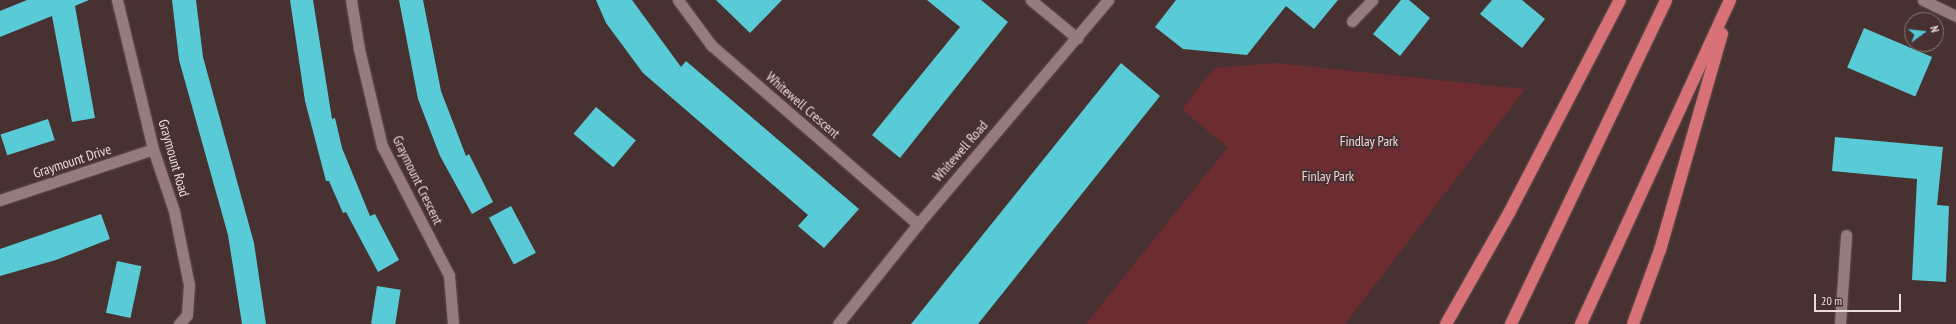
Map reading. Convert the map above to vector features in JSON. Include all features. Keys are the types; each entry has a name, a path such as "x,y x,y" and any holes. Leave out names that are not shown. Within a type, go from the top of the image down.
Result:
{"highway":[{"path":"1446,324 1509,213 1620,0"},
{"path":"1511,324 1666,0"},
{"path":"1581,324 1731,0"},
{"path":"1634,324 1660,250 1731,0"}],"street":[{"name":"Graymount Road","path":"117,0 154,149 174,211 189,285 187,315 179,324"},
{"name":"Graymount Crescent","path":"351,0 359,49 382,146 449,275 453,324"},
{"name":"Whitewell Crescent","path":"678,0 711,45 918,224"},
{"path":"1031,0 1077,38"},
{"name":"Whitewell Road","path":"838,324 918,224 1108,0"},
{"path":"1352,21 1372,0"},
{"path":"1923,0 1956,16"},
{"name":"Graymount Drive","path":"0,200 154,149"},
{"path":"1840,324 1846,235"}],"green space":[{"name":"Finlay Park","path":"1276,63 1525,89 1345,324 1086,324 1228,147 1182,110 1200,85 1215,68"}],"building":[{"path":"27,0 89,0 75,6 95,118 72,122 52,16 0,37 0,11"},
{"path":"172,0 196,0 203,57 254,243 266,324 242,324 228,235 179,60"},
{"path":"290,0 313,0 332,119 335,118 342,148 370,216 375,214 399,260 378,272 346,212 343,213 329,181 326,181 305,101"},
{"path":"399,0 423,0 441,91 466,156 469,154 493,202 472,214 440,156 418,99"},
{"path":"596,0 632,0 681,67 686,61 859,209 824,248 798,226 808,215 643,73 606,23"},
{"path":"716,0 782,0 750,33"},
{"path":"927,0 981,0 1008,22 900,158 872,135 960,27"},
{"path":"1176,0 1338,0 1314,29 1286,6 1247,55 1183,49 1155,27"},
{"path":"1401,0 1409,0 1430,18 1400,56 1373,34"},
{"path":"1492,0 1522,0 1545,19 1522,48 1480,14"},
{"path":"1864,28 1904,45 1904,52 1921,52 1932,57 1915,96 1847,68"},
{"path":"1121,63 1160,96 978,324 911,324"},
{"path":"596,107 636,140 613,167 574,134"},
{"path":"48,119 55,140 7,155 0,134"},
{"path":"1835,137 1943,147 1937,205 1949,206 1946,282 1912,280 1917,179 1832,171"},
{"path":"511,206 536,253 514,265 489,218"},
{"path":"101,214 110,239 56,260 0,276 0,249"},
{"path":"117,261 141,266 130,318 106,313"},
{"path":"377,286 401,290 395,324 371,324"}],"park label":[{"name":"Findlay Park","path":"1369,141"}]}
